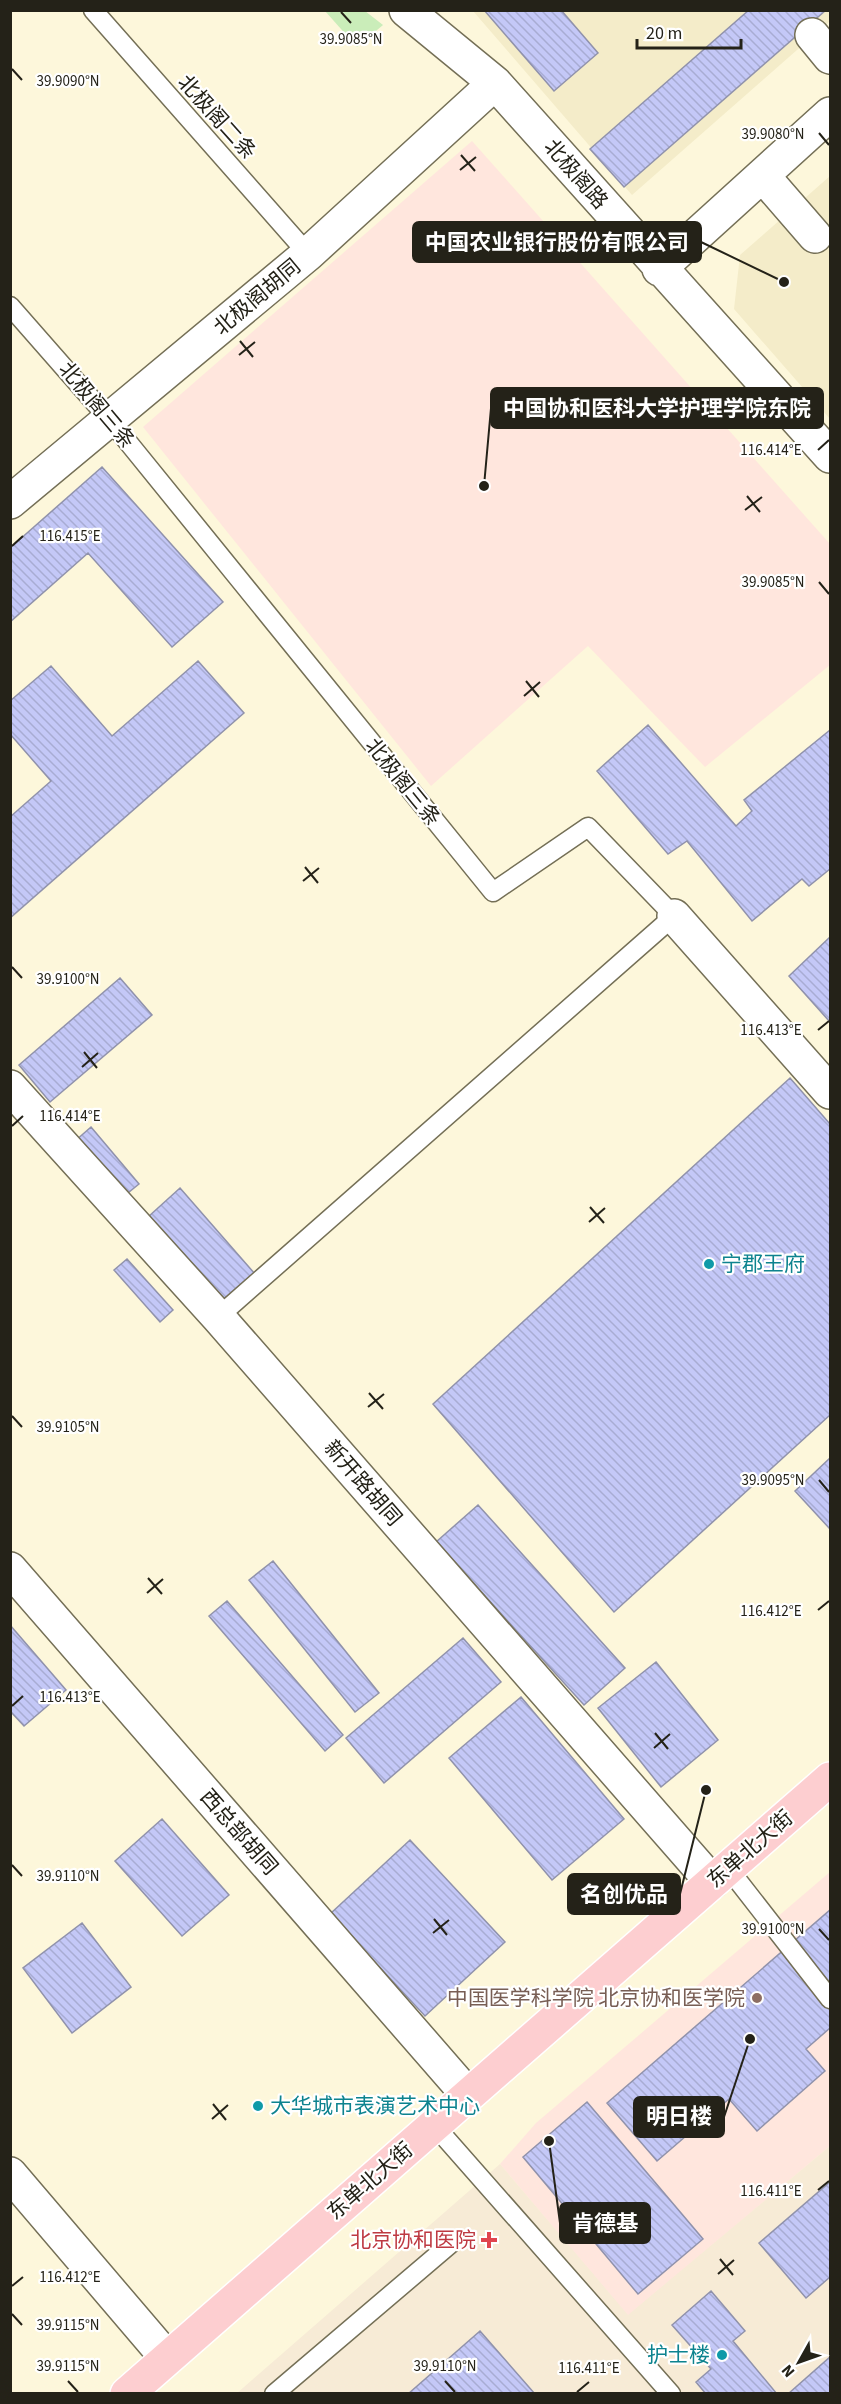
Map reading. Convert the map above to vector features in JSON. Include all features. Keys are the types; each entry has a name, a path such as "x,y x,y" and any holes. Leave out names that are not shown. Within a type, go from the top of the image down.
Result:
{"main road":[{"name":"东单北大街","path":"127,2394 831,1779"}],"street":[{"name":"北极阁路","path":"406,10 495,83 660,269 831,456"},
{"name":"北极阁胡同","path":"10,502 308,254 495,83"},
{"path":"660,269 831,114"},
{"path":"764,176 815,236"},
{"name":"北极阁三条","path":"674,916 831,1092"},
{"name":"新开路胡同","path":"10,1087 720,1875"},
{"name":"西总部胡同","path":"10,1569 468,2095"},
{"path":"10,2174 167,2358"}],"lane":[{"name":"北极阁二条","path":"93,10 308,254"},
{"name":"北极阁三条","path":"10,306 110,420 493,892 588,827 674,916"},
{"path":"218,1317 674,916"},
{"path":"720,1875 831,1999"},
{"path":"434,2125 671,2394"},
{"path":"274,2394 455,2240"}],"shaded area":[{"path":"830,10 830,21 632,195 473,11"},
{"path":"472,141 830,544 830,665 705,767 588,646 431,786 143,427"},
{"path":"830,176 830,419 734,309 740,255"},
{"name":"中国医学科学院 北京协和医学院","path":"830,1872 830,2146 628,2316 500,2164 536,2123"},
{"name":"北京协和医院","path":"830,2146 830,2393 236,2394 500,2164 628,2315"}],"green space":[{"path":"325,11 365,11 383,25 357,47"}],"building":[{"path":"484,10 561,10 598,53 554,91"},
{"path":"749,10 826,10 624,187 590,149"},
{"path":"102,467 223,602 172,647 88,553 10,622 10,548"},
{"path":"198,661 244,713 10,918 10,817 51,781 10,734 10,701 51,666 112,736"},
{"path":"648,725 736,826 752,811 744,800 830,730 830,869 809,886 802,879 752,921 687,841 668,854 597,771"},
{"path":"830,937 830,1022 789,976"},
{"path":"120,978 152,1015 50,1102 19,1065"},
{"name":"宁郡王府","path":"790,1078 830,1124 830,1415 614,1612 433,1404"},
{"path":"91,1127 139,1184 123,1197 75,1141"},
{"path":"180,1188 255,1274 223,1302 148,1217"},
{"path":"127,1259 173,1310 160,1322 114,1270"},
{"path":"830,1458 830,1529 795,1491"},
{"path":"478,1505 625,1668 584,1705 436,1542"},
{"path":"273,1561 379,1693 355,1712 249,1580"},
{"path":"227,1601 343,1735 325,1751 209,1616"},
{"path":"10,1625 66,1690 24,1726 10,1711"},
{"path":"463,1638 501,1682 384,1783 346,1738"},
{"path":"656,1662 718,1740 661,1787 598,1708"},
{"path":"521,1697 624,1819 552,1880 449,1758"},
{"path":"162,1819 229,1895 182,1936 115,1861"},
{"path":"410,1840 505,1942 425,2016 330,1914"},
{"path":"830,1910 830,2028 806,2049 825,2071 757,2131 729,2099 657,2161 607,2103"},
{"path":"82,1923 131,1987 72,2033 23,1968"},
{"path":"587,2102 703,2239 638,2294 523,2157"},
{"path":"830,2182 830,2277 806,2298 759,2243"},
{"name":"护士楼","path":"711,2291 745,2331 733,2341 777,2394 706,2394 696,2382 711,2369 672,2325"},
{"path":"480,2331 535,2394 408,2394"},
{"path":"830,2357 830,2394 788,2394"}],"place":[{"name":"中国农业银行股份有限公司","path":"784,282"},
{"name":"中国协和医科大学护理学院东院","path":"484,486"},
{"name":"宁郡王府","path":"709,1264"},
{"name":"名创优品","path":"706,1790"},
{"name":"中国医学科学院 北京协和医学院","path":"757,1998"},
{"name":"明日楼","path":"750,2039"},
{"name":"大华城市表演艺术中心","path":"258,2106"},
{"name":"肯德基","path":"549,2141"},
{"name":"北京协和医院","path":"489,2240"},
{"name":"护士楼","path":"722,2355"}]}
